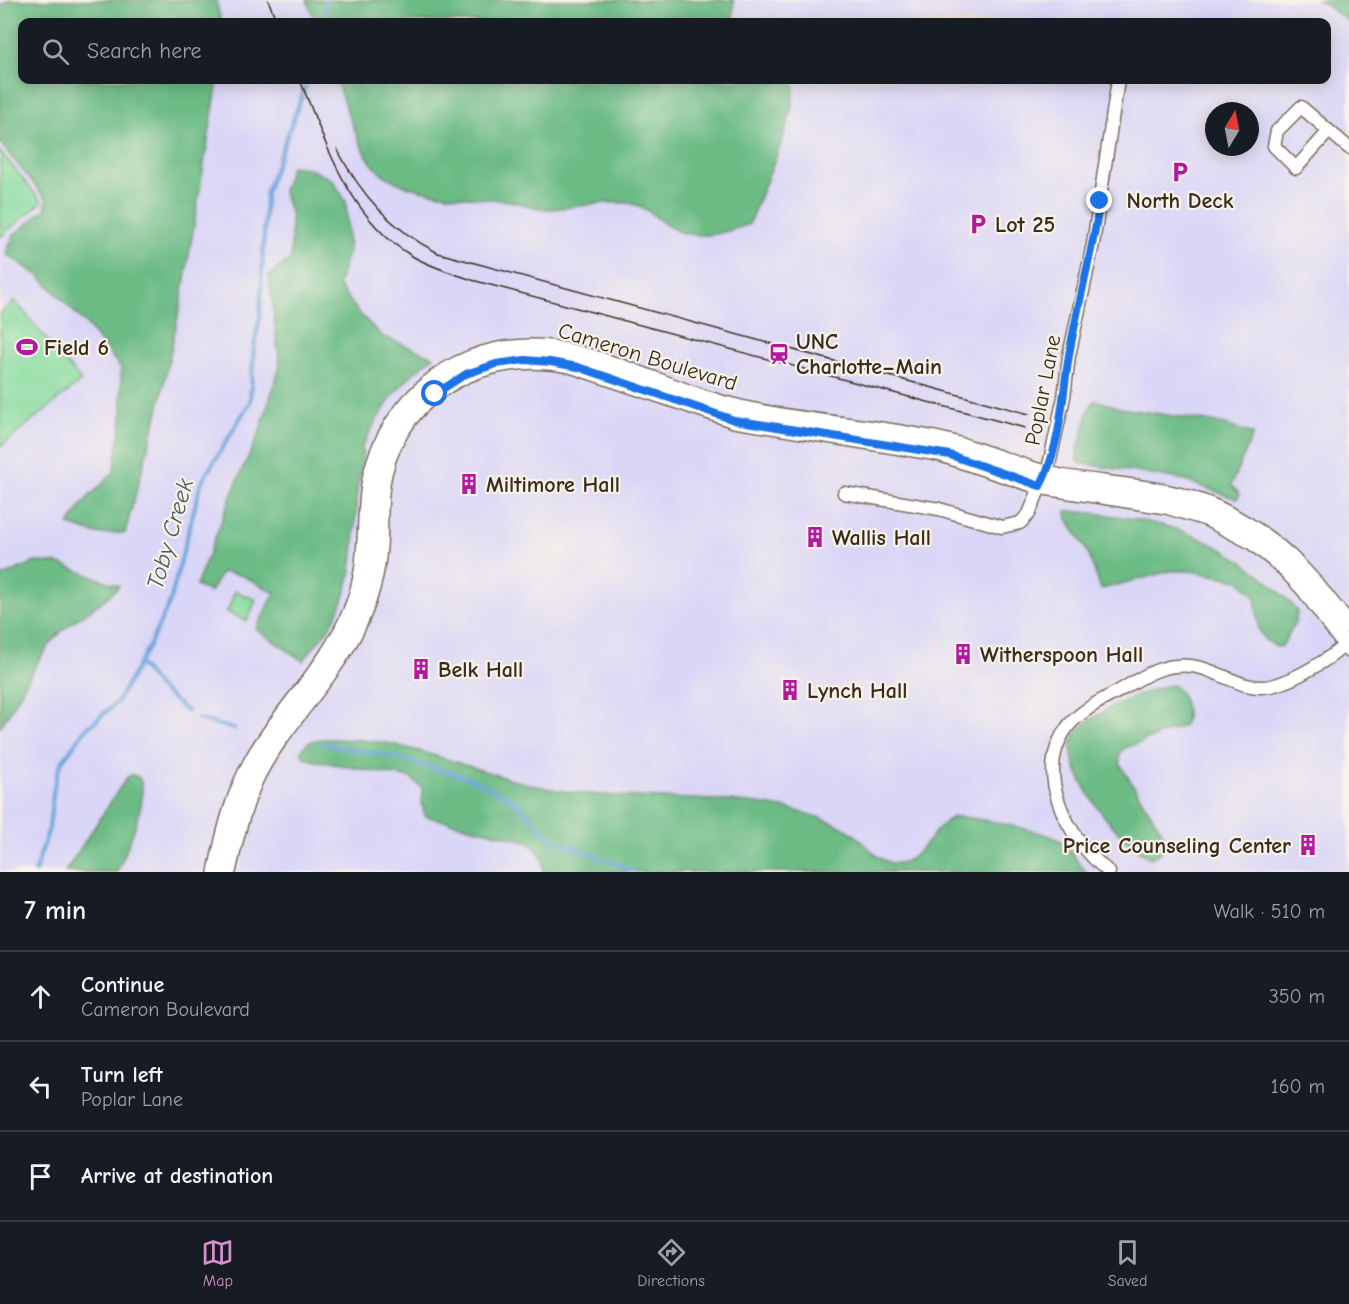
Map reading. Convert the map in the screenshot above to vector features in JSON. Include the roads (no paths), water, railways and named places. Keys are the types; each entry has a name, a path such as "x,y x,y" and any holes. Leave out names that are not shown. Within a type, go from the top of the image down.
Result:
{"street":[{"name":"Poplar Lane","path":"844,493 933,507 1008,527 1025,520 1043,480 1087,277 1117,84"},
{"path":"1329,131 1296,168 1274,146 1277,131 1301,107 1349,148"},
{"name":"Cameron Boulevard","path":"216,872 232,805 249,766 333,646 351,612 366,555 368,495 375,460 397,416 423,387 448,370 475,357 505,349 537,347 581,355 718,409"},
{"name":"Cameron Boulevard","path":"228,872 235,840 257,778 286,730 345,649 364,612 378,558 380,496 385,470 397,439 423,404 449,384 477,370 506,362 542,360 578,367 718,409 950,455 1043,480 1200,515 1259,546 1287,570 1348,646"},
{"name":"Cameron Boulevard","path":"1043,480 1178,495 1230,515 1261,532 1291,556 1349,626"},
{"path":"1109,872 1073,832 1054,787 1053,771 1056,750 1064,733 1077,718 1094,705 1162,668 1199,666 1246,685 1269,686 1294,677 1348,646"}],"waterway":[{"name":"Toby Creek","path":"323,18 327,0"},
{"name":"Toby Creek","path":"35,872 49,828 54,786 61,763 84,731 117,702 148,648 170,602 201,483 250,402 254,347 260,316 266,192 306,84"},
{"path":"139,663 159,688 187,711"},
{"path":"198,719 234,729"},
{"path":"322,744 386,755 472,779 514,800 550,838 636,872"}],"tram line":[{"path":"268,0 275,18"},
{"path":"302,84 330,154 356,201 390,240 419,260 472,280 1025,428"},
{"path":"337,149 356,181 379,209 406,233 438,253 1029,414"}],"place":[{"name":"North Deck","path":"1180,172"},
{"name":"Lot 25","path":"978,224"},
{"name":"Field 6","path":"27,347"},
{"name":"UNC Charlotte–Main","path":"779,354"},
{"name":"Miltimore Hall","path":"469,484"},
{"name":"Wallis Hall","path":"815,537"},
{"name":"Witherspoon Hall","path":"963,654"},
{"name":"Belk Hall","path":"421,669"},
{"name":"Lynch Hall","path":"790,690"},
{"name":"Price Counseling Center","path":"1308,845"}]}
